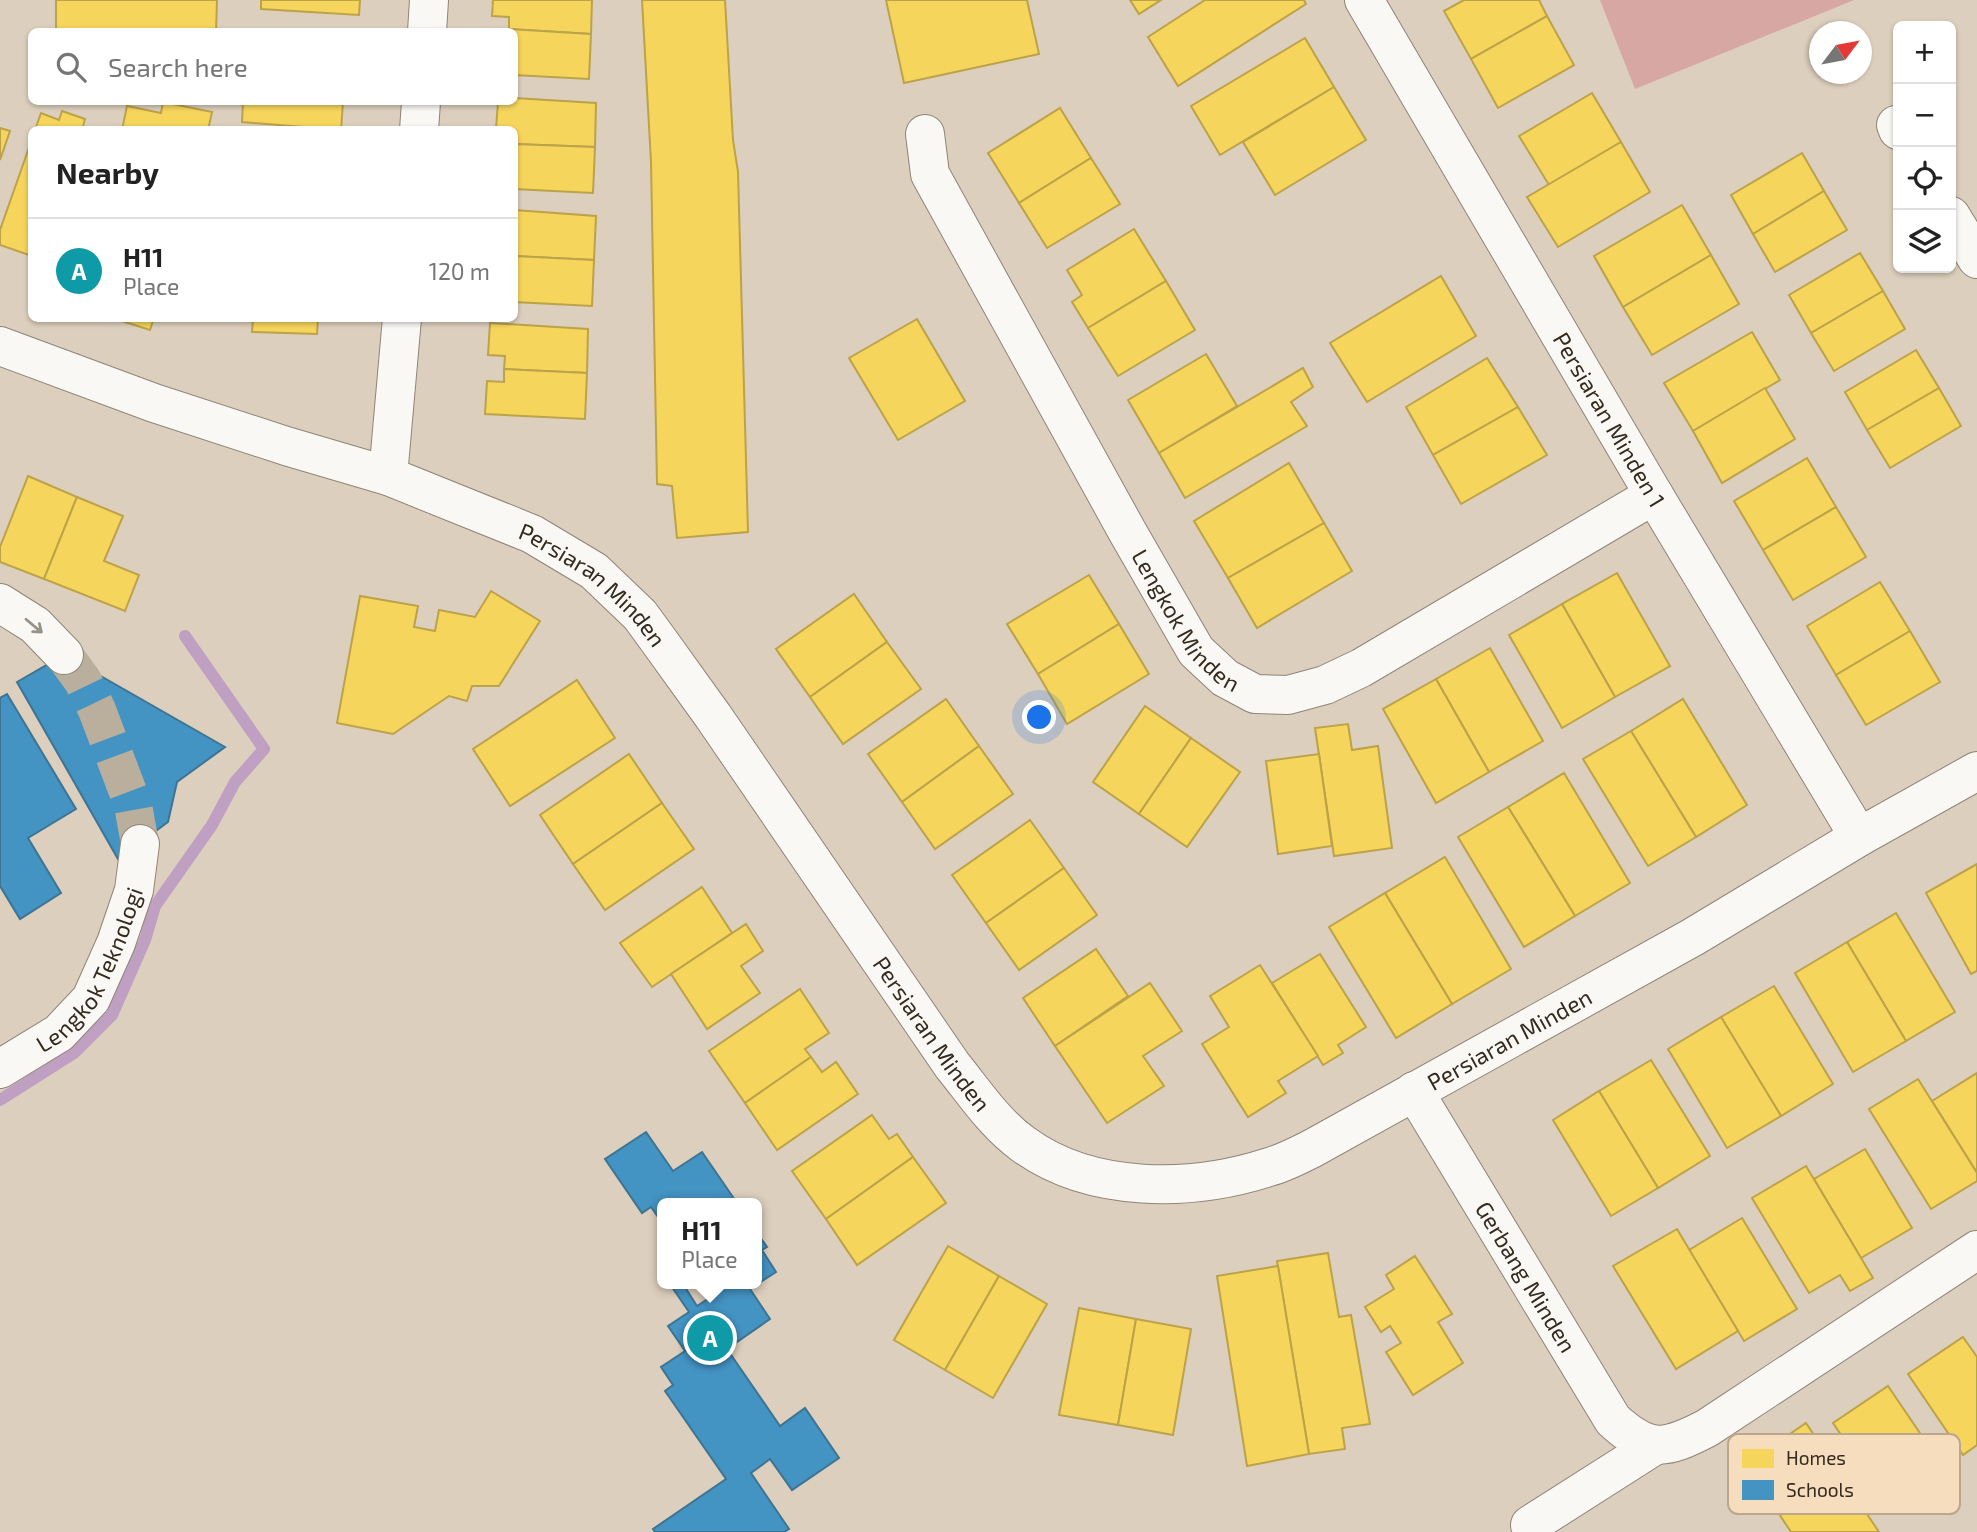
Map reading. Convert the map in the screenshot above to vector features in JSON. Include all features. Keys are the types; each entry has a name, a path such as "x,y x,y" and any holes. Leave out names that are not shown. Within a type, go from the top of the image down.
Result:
{"street":[{"path":"427,28 429,0"},
{"name":"Persiaran Minden 1","path":"1364,0 1654,495 1859,836"},
{"path":"419,126 421,105"},
{"name":"Lengkok Minden","path":"925,134 930,174 1196,651 1225,678 1255,694 1288,695 1325,685 1654,495"},
{"path":"1956,224 1977,259"},
{"path":"388,476 402,322"},
{"name":"Persiaran Minden","path":"0,346 154,403 388,476 532,534 594,571 639,615 713,716 952,1065 990,1113 1022,1144 1045,1158 1100,1177 1142,1184 1183,1185 1271,1167 1313,1148 1693,937 1859,836 1977,771"},
{"path":"0,603 35,625 64,655"},
{"name":"Lengkok Teknologi","path":"0,1069 59,1033 91,999 116,943 134,890 140,844"},
{"name":"Gerbang Minden","path":"1414,1091 1612,1420 1631,1437 1654,1446"},
{"path":"1530,1525 1654,1446 1681,1442 1707,1428 1977,1250"}],"shaded area":[{"path":"1600,0 1854,0 1635,89"}],"building: Homes":[{"path":"56,0 217,0 216,28 56,28"},
{"path":"261,0 360,0 359,15 261,9"},
{"path":"493,0 592,0 591,34 509,28 509,17 492,16"},
{"path":"642,0 725,0 733,140 738,172 748,532 677,538 672,486 657,484 651,162"},
{"path":"886,0 1027,0 1039,54 904,83"},
{"path":"1130,0 1161,0 1139,14"},
{"path":"1205,0 1304,0 1306,4 1178,86 1148,37"},
{"path":"1464,0 1539,0 1547,16 1471,59 1444,11"},
{"path":"1547,16 1574,65 1498,108 1471,59"},
{"path":"518,30 591,34 589,79 518,75"},
{"path":"1305,38 1334,87 1220,155 1191,106"},
{"path":"1334,87 1366,140 1275,195 1243,142"},
{"path":"1592,93 1621,142 1549,185 1519,136"},
{"path":"518,98 596,103 595,147 518,144 518,126 496,126 498,105 518,105"},
{"path":"162,105 178,105 212,112 209,126 123,126 127,106 161,113"},
{"path":"243,105 343,105 341,126 242,122"},
{"path":"1060,108 1091,158 1019,203 988,153"},
{"path":"62,111 85,119 83,126 36,126 41,113 59,120"},
{"path":"0,128 10,131 0,160"},
{"path":"1621,142 1650,192 1558,247 1527,197"},
{"path":"518,144 595,147 593,193 518,189"},
{"path":"28,150 28,255 0,245 0,230"},
{"path":"1802,153 1824,191 1753,234 1731,195"},
{"path":"1091,158 1120,204 1047,248 1019,203"},
{"path":"1824,191 1847,230 1775,272 1753,234"},
{"path":"1682,205 1711,255 1623,307 1594,256"},
{"path":"518,210 596,216 594,260 518,256"},
{"path":"1134,229 1166,281 1088,328 1072,302 1082,295 1067,270"},
{"path":"1860,253 1883,291 1811,333 1789,295"},
{"path":"1711,255 1739,304 1652,355 1623,307"},
{"path":"518,256 594,260 592,306 518,302"},
{"path":"1441,276 1476,336 1367,402 1330,343"},
{"path":"1166,281 1195,330 1118,376 1088,328"},
{"path":"1883,291 1905,329 1834,371 1811,333"},
{"path":"917,319 965,401 898,440 849,358"},
{"path":"125,322 153,322 150,330"},
{"path":"253,322 318,322 317,334 252,332"},
{"path":"490,323 588,329 587,373 504,369 505,356 488,355"},
{"path":"1752,332 1780,380 1693,431 1664,383"},
{"path":"1916,350 1939,388 1867,430 1845,392"},
{"path":"1206,354 1237,406 1159,453 1128,400"},
{"path":"1487,358 1518,407 1433,455 1406,407"},
{"path":"1303,368 1313,387 1291,402 1307,426 1185,498 1159,453"},
{"path":"504,369 587,373 585,419 485,414 487,381 504,382"},
{"path":"1765,388 1795,439 1722,483 1693,431"},
{"path":"1939,388 1961,426 1890,468 1867,430"},
{"path":"1518,407 1547,455 1461,504 1433,455"},
{"path":"1807,458 1836,507 1763,550 1734,501"},
{"path":"1289,463 1324,523 1228,578 1194,521"},
{"path":"28,476 77,497 44,579 0,562 0,547"},
{"path":"77,497 123,516 104,561 139,575 125,611 44,579"},
{"path":"1836,507 1866,557 1793,600 1763,550"},
{"path":"1324,523 1352,571 1257,628 1228,578"},
{"path":"1617,573 1670,666 1615,697 1562,604"},
{"path":"1089,575 1119,624 1038,674 1007,624"},
{"path":"1880,582 1910,631 1836,675 1807,626"},
{"path":"491,591 540,621 499,686 472,686 467,701 449,696 393,734 337,723 360,596 418,606 414,627 435,631 439,610 475,617"},
{"path":"854,594 887,642 810,697 776,649"},
{"path":"1562,604 1615,697 1562,728 1509,635"},
{"path":"1119,624 1149,674 1067,724 1038,674"},
{"path":"1910,631 1940,682 1866,725 1836,675"},
{"path":"887,642 921,689 843,744 810,697"},
{"path":"1490,648 1543,741 1489,772 1436,679"},
{"path":"1436,679 1489,772 1436,803 1383,709"},
{"path":"577,680 615,738 510,806 473,749"},
{"path":"946,699 979,746 902,802 868,754"},
{"path":"1683,699 1747,805 1696,837 1631,731"},
{"path":"1145,706 1191,738 1139,814 1093,782"},
{"path":"1348,724 1352,750 1378,746 1392,848 1334,856 1315,728"},
{"path":"1631,731 1696,837 1648,866 1583,759"},
{"path":"1191,738 1240,772 1187,847 1139,814"},
{"path":"979,746 1013,794 935,849 902,802"},
{"path":"629,754 662,803 573,864 540,815"},
{"path":"1319,754 1332,846 1278,854 1266,761"},
{"path":"1564,773 1630,883 1575,916 1508,807"},
{"path":"662,803 694,849 605,910 573,864"},
{"path":"1508,807 1575,916 1524,947 1458,837"},
{"path":"1030,820 1064,868 986,923 952,875"},
{"path":"1445,857 1511,969 1452,1004 1385,893"},
{"path":"1977,864 1977,971 1971,974 1926,893"},
{"path":"1064,868 1097,915 1019,970 986,923"},
{"path":"702,887 732,933 652,987 620,943"},
{"path":"1385,893 1452,1004 1396,1038 1329,927"},
{"path":"1896,913 1955,1012 1906,1041 1847,942"},
{"path":"746,924 763,951 741,966 760,993 707,1029 671,974"},
{"path":"1847,942 1906,1041 1853,1072 1795,973"},
{"path":"1096,949 1128,996 1055,1046 1023,998"},
{"path":"1320,954 1366,1027 1338,1045 1343,1053 1323,1065 1272,983"},
{"path":"1260,965 1318,1056 1278,1081 1286,1093 1248,1117 1202,1044 1229,1027 1210,996"},
{"path":"1150,983 1182,1031 1143,1056 1164,1086 1107,1123 1055,1046"},
{"path":"1774,986 1833,1084 1781,1116 1721,1017"},
{"path":"800,989 829,1033 805,1049 811,1057 745,1103 709,1051"},
{"path":"1721,1017 1781,1116 1727,1148 1668,1049"},
{"path":"811,1057 822,1072 836,1062 858,1094 777,1150 745,1103"},
{"path":"1651,1060 1710,1156 1658,1188 1599,1091"},
{"path":"1977,1073 1977,1173 1932,1101"},
{"path":"1918,1079 1977,1173 1977,1181 1931,1209 1869,1109"},
{"path":"1599,1091 1658,1188 1611,1216 1553,1120"},
{"path":"872,1115 889,1139 897,1134 913,1157 826,1219 792,1171"},
{"path":"1865,1149 1912,1228 1861,1258 1814,1179"},
{"path":"913,1157 946,1203 857,1265 826,1219"},
{"path":"1806,1166 1873,1278 1850,1291 1840,1275 1809,1293 1752,1198"},
{"path":"1742,1218 1797,1309 1744,1341 1689,1250"},
{"path":"1677,1229 1738,1331 1676,1369 1613,1266"},
{"path":"948,1246 999,1276 945,1370 894,1340"},
{"path":"1328,1253 1339,1317 1351,1315 1370,1424 1342,1428 1345,1449 1309,1454 1277,1261"},
{"path":"1415,1256 1452,1314 1438,1322 1463,1363 1413,1395 1386,1352 1401,1343 1390,1326 1381,1332 1365,1307 1394,1289 1386,1275"},
{"path":"1278,1266 1309,1454 1247,1466 1217,1276"},
{"path":"999,1276 1047,1304 993,1398 945,1370"},
{"path":"1079,1308 1136,1319 1118,1425 1059,1415"},
{"path":"1136,1319 1191,1329 1173,1435 1118,1425"},
{"path":"1963,1337 1977,1357 1977,1445 1963,1455 1960,1451 1960,1434 1949,1434 1908,1374"},
{"path":"1888,1386 1921,1434 1840,1434 1833,1423"},
{"path":"1806,1423 1813,1434 1790,1434"},
{"path":"1779,1514 1867,1514 1879,1532 1791,1532"}],"building: Schools":[{"path":"64,655 225,747 177,782 168,822 118,859 17,682"},
{"path":"7,694 76,809 28,838 61,893 20,919 0,886 0,698"},
{"path":"646,1132 673,1171 702,1152 734,1198 657,1198 657,1216 651,1207 642,1213 605,1159"},
{"path":"762,1250 776,1272 762,1281"},
{"path":"673,1289 686,1289 697,1306 712,1296 707,1289 750,1289 770,1319 727,1349 780,1426 805,1408 839,1458 792,1490 770,1459 751,1473 789,1529 784,1532 655,1532 653,1529 726,1479 665,1391 673,1385 661,1367 685,1351 668,1326 689,1312"}],"waterway":[{"path":"0,1100 74,1053 112,1015 145,940 155,906 212,825 235,782 264,749 185,636"}],"tunnel":[{"path":"64,655 83,681 97,710 133,805 140,844"}],"place":[{"name":"H11","path":"710,1338"}]}
